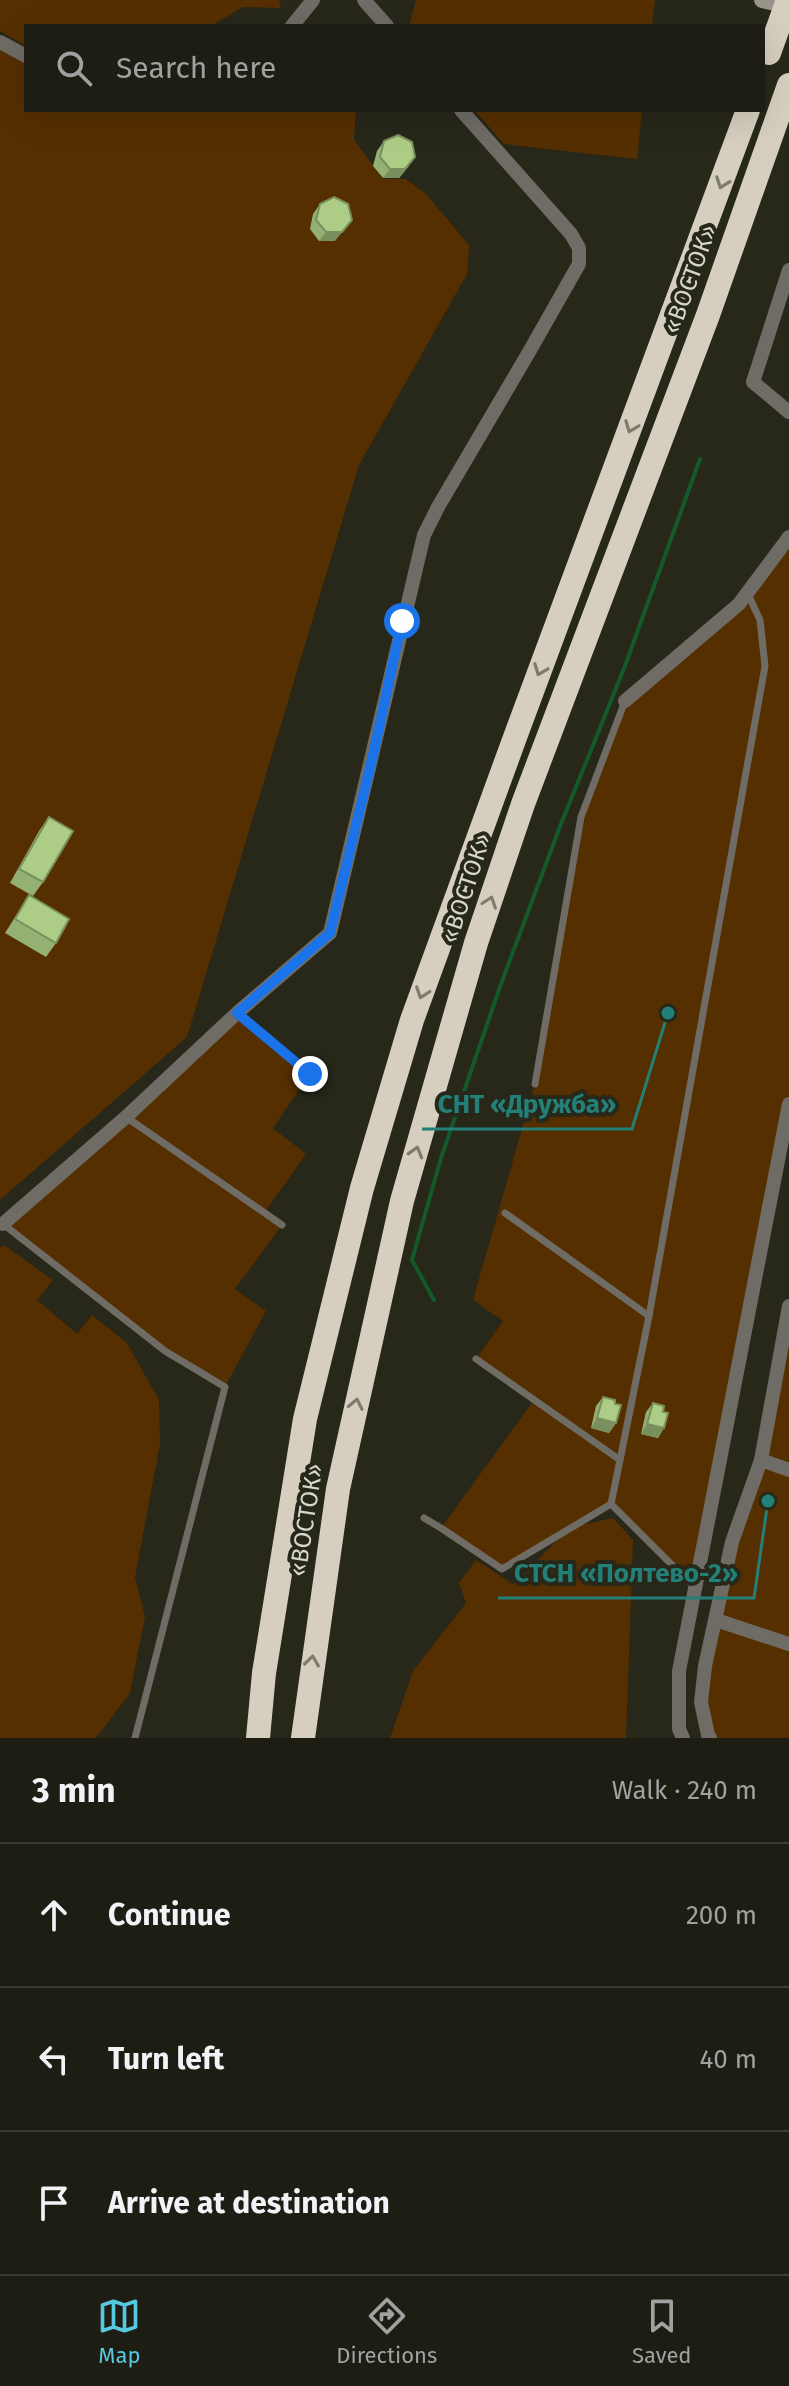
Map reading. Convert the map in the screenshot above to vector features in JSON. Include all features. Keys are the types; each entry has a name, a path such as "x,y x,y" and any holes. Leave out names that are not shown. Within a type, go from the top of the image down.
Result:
{"highway":[{"path":"766,61 788,0"},
{"name":"«ВОСТОК»","path":"303,1738 341,1475 402,1201 472,958 523,804 702,330 789,85"},
{"name":"«ВОСТОК»","path":"258,1738 264,1673 305,1419 362,1188 412,1020 747,112"}],"street":[{"path":"294,24 313,0"},
{"path":"364,0 385,24"},
{"path":"762,0 789,6"},
{"path":"0,42 24,55"},
{"path":"3,1224 330,933 424,535 579,264 579,248 571,234 463,112"},
{"path":"789,270 753,382 789,412"},
{"path":"625,701 739,604 789,537"},
{"path":"683,1738 679,1729 679,1671 789,1104"},
{"path":"710,1738 701,1702 705,1666 732,1542 761,1460 789,1306"},
{"path":"761,1460 789,1470"},
{"path":"716,1620 789,1644"}],"lane":[{"path":"424,1518 502,1569 611,1504 649,1316 765,666 760,620 748,593"},
{"path":"535,1084 581,817 625,701"},
{"path":"237,1013 310,1074"},
{"path":"126,1117 282,1225"},
{"path":"505,1213 649,1316"},
{"path":"3,1224 165,1351 225,1387 135,1738"},
{"path":"476,1359 620,1460"},
{"path":"611,1504 696,1589"}],"shaded area":[{"path":"0,0 279,0 281,8 243,7 214,24 24,24 24,45 0,31"},
{"path":"416,0 655,0 652,24 410,24"},
{"path":"0,48 24,60 24,112 356,112 354,140 383,179 406,179 426,194 469,245 467,274 359,465 187,1037 0,1200"},
{"path":"476,112 642,112 637,159 504,144"},
{"path":"789,537 789,1103 696,1589 611,1504 576,1526 613,1518 633,1540 626,1738 390,1738 413,1671 466,1603 459,1583 476,1560 513,1584 568,1530 502,1569 441,1528 534,1400 476,1359 503,1321 473,1300 535,1084 581,817 625,701 739,604"},
{"path":"237,1013 310,1074 273,1128 306,1154 265,1212 282,1225 235,1289 266,1311 225,1387 165,1351 3,1224"},
{"path":"4,1245 53,1280 37,1300 77,1334 92,1315 127,1343 159,1400 160,1444 135,1577 145,1617 130,1693 96,1738 0,1738 0,1247"},
{"path":"789,1306 789,1738 710,1738 705,1666 761,1460"}],"building":[{"path":"398,135 412,142 415,157 405,169 390,169 380,157 384,141"},
{"path":"334,197 348,204 352,220 342,232 326,232 316,220 320,204"},
{"path":"49,817 73,831 43,882 19,869"},
{"path":"29,895 69,919 56,943 15,919"},
{"path":"603,1397 621,1405 616,1423 597,1418"},
{"path":"653,1403 664,1406 663,1412 668,1413 664,1428 647,1424"}],"waterway":[{"path":"434,1300 412,1260 441,1158 501,984 625,666 700,459"}],"place":[{"name":"СНТ «Дружба»","path":"668,1013"},
{"name":"СТСН «Полтево-2»","path":"768,1501"}],"route":[{"path":"310,1074 237,1013 330,933 402,621"}]}
